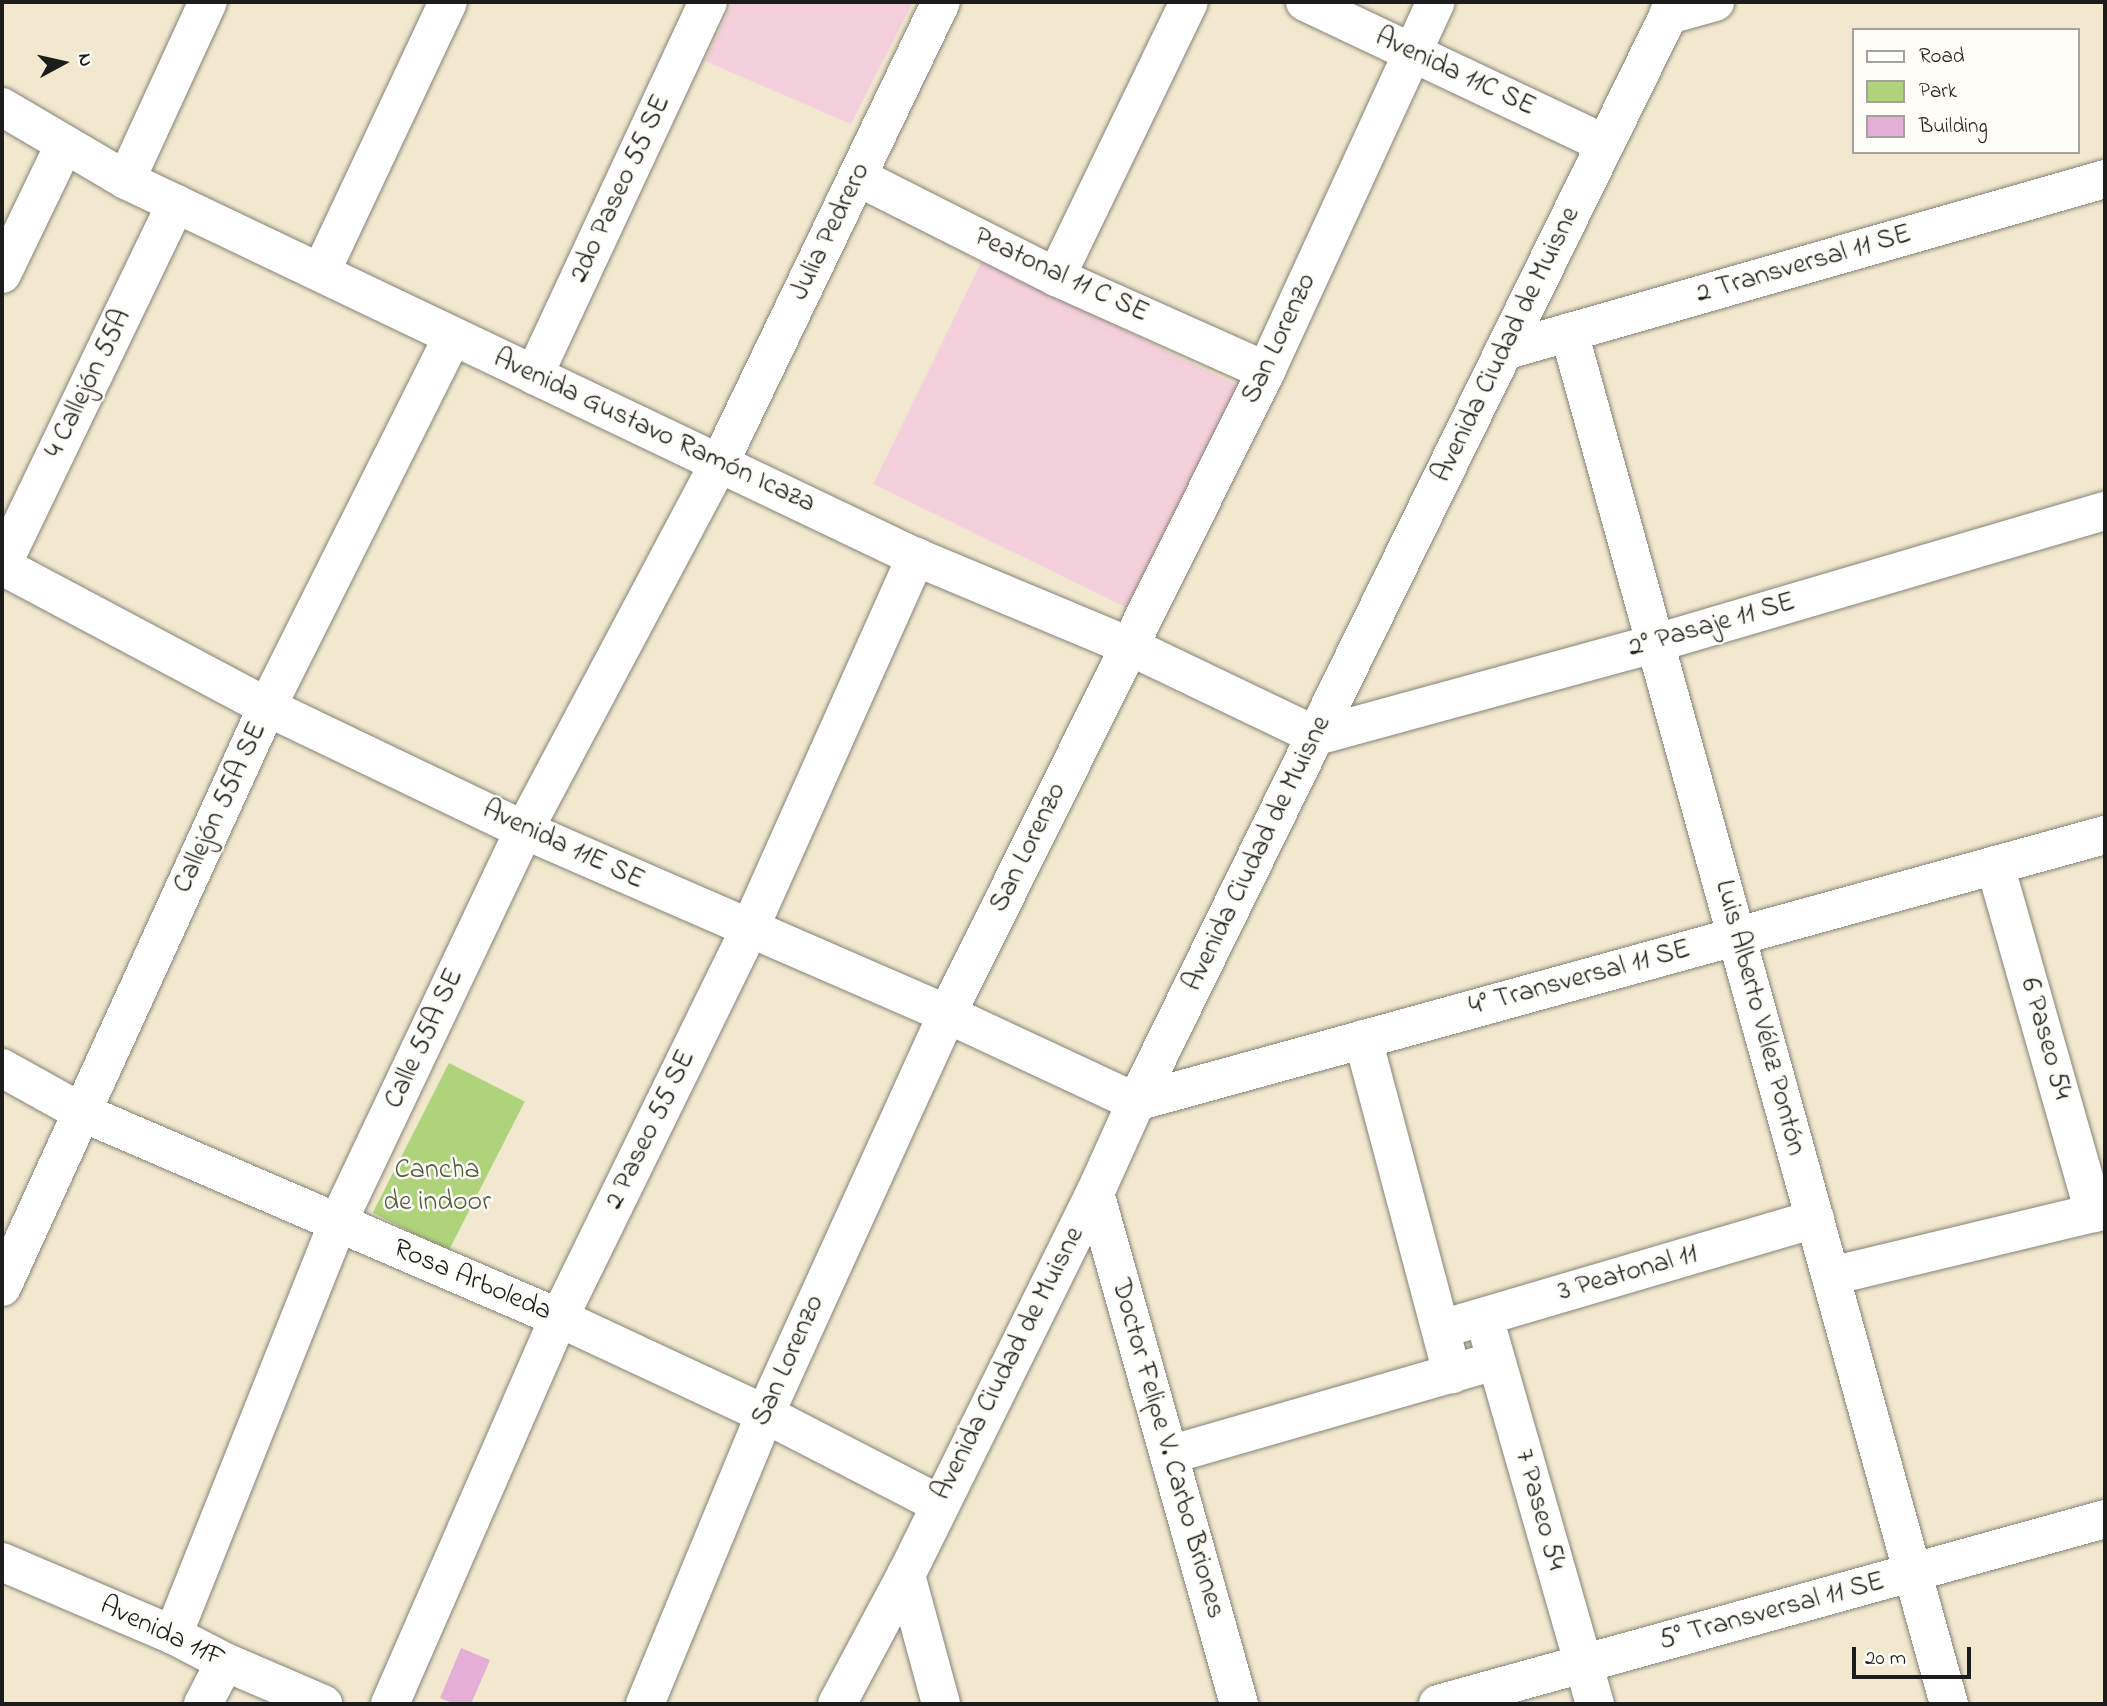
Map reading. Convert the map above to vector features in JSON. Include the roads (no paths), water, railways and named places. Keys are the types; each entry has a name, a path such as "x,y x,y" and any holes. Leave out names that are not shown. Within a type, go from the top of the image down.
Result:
{"street":[{"path":"126,180 208,2"},
{"path":"321,272 448,2"},
{"name":"2do Paseo 55 SE","path":"534,375 708,2"},
{"name":"Julia Pedrero","path":"720,462 941,2"},
{"path":"1056,277 1189,2"},
{"name":"Avenida 11C SE","path":"1306,2 1605,144"},
{"name":"San Lorenzo","path":"645,1704 765,1414 947,1014 1266,371 1436,2"},
{"path":"1671,8 1715,2"},
{"name":"Avenida Ciudad de Muisne","path":"837,1704 906,1575 1095,1193 1136,1102 1671,8"},
{"name":"Avenida Gustavo Ramón Icaza","path":"2,107 126,180 176,204 916,557 1129,646 1317,736"},
{"path":"2,274 64,145"},
{"name":"Peatonal 11 C SE","path":"858,177 1056,277 1266,371"},
{"name":"2 Transversal 11 SE","path":"1504,351 2105,179"},
{"name":"4 Callejón 55A","path":"2,565 176,204"},
{"name":"Luis Alberto Vélez Pontón","path":"1569,332 1949,1704"},
{"name":"Callejón 55A SE","path":"2,1287 267,707 453,336"},
{"name":"Calle 55A SE","path":"173,1635 337,1224 524,830 720,462"},
{"name":"2° Pasaje 11 SE","path":"1317,736 1656,643 2105,511"},
{"name":"2 Paseo 55 SE","path":"390,1704 559,1318 749,930 916,557"},
{"name":"Avenida 11E SE","path":"2,565 267,707 524,830 947,1014 1136,1102"},
{"name":"4° Transversal 11 SE","path":"1136,1102 2105,835"},
{"name":"6 Paseo 54","path":"1995,865 2094,1168 2100,1211"},
{"path":"1363,1039 1452,1374"},
{"name":"Rosa Arboleda","path":"2,1068 81,1112 559,1318 765,1414 939,1504"},
{"name":"Doctor Felipe V. Carbo Briones","path":"1095,1193 1239,1704"},
{"path":"1831,1276 2100,1211"},
{"name":"3 Peatonal 11","path":"1441,1329 1815,1219"},
{"name":"7 Paseo 54","path":"1484,1317 1595,1704"},
{"path":"1169,1455 1497,1361"},
{"name":"5° Transversal 11 SE","path":"1438,1704 2105,1519"},
{"name":"Avenida 11F","path":"2,1562 173,1635 225,1662 323,1704"},
{"path":"906,1575 941,1704"},
{"path":"203,1704 225,1662"}],"park label":[{"name":"Cancha de indoor","path":"437,1187"}]}
